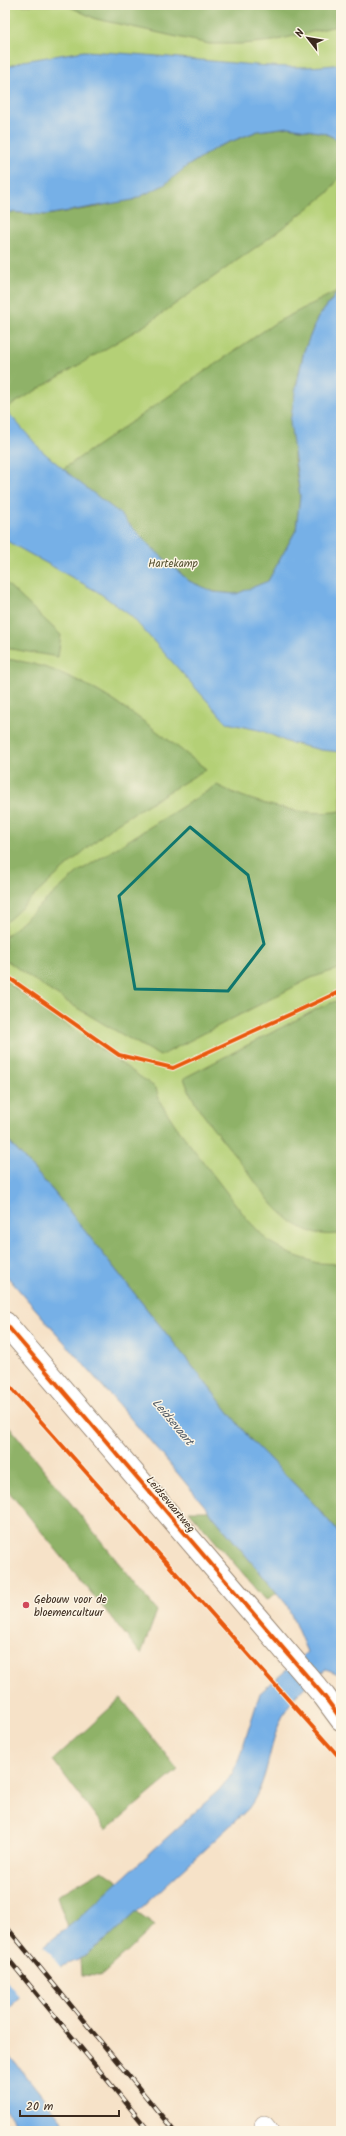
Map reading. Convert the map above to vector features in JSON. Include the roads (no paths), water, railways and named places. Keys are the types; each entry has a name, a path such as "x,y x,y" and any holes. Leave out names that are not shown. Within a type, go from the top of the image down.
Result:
{"street":[{"name":"Leidsevaartweg","path":"5,1323 324,1696 341,1719"}],"water":[{"path":"84,51 288,67 341,64 341,141 324,133 289,127 258,131 217,147 186,167 164,185 133,200 46,215 10,212 5,216 5,68 23,61"},
{"path":"341,288 341,752 321,750 287,742 263,731 227,723 131,616 98,592 5,540 5,409 41,450 80,483 118,512 150,546 189,581 214,592 236,594 268,581 296,530 300,496 290,422 296,387 304,351 317,319"},
{"name":"Leidsevaart","path":"5,1137 54,1192 250,1439 315,1505 341,1535 341,1675 326,1669 305,1686 288,1706 276,1733 260,1788 248,1809 112,1935 78,1960 61,1967 17,1999 5,2016 5,1977 78,1919 219,1790 232,1774 239,1759 260,1693 307,1652 287,1605 164,1457 5,1274"},
{"path":"5,2049 70,2131 23,2131 5,2109"}],"railway":[{"path":"5,1925 174,2131"},
{"path":"5,1955 149,2131"}],"place":[{"name":"Gebouw voor de bloemencultuur","path":"26,1605"}],"park label":[{"name":"Hartekamp","path":"173,563"}]}
